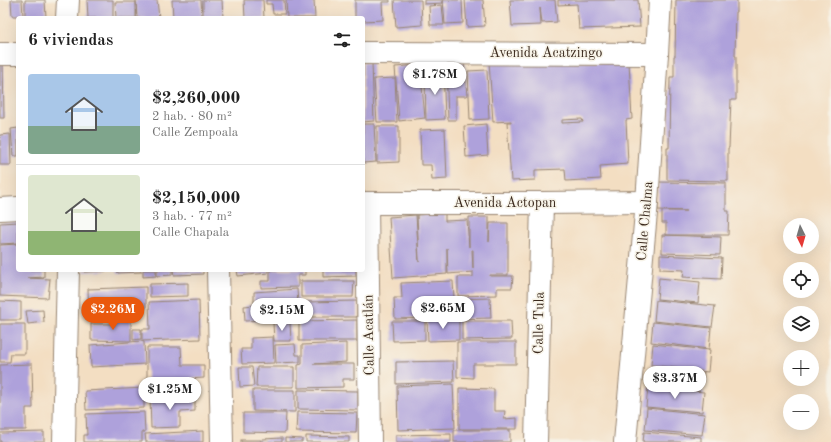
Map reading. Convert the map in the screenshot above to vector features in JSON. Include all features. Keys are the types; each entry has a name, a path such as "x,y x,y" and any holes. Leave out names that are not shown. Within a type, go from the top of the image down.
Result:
{"street":[{"path":"68,0 68,16"},
{"name":"Calle Chalma","path":"625,442 647,202 660,0"},
{"name":"Avenida Acatzingo","path":"365,53 657,54"},
{"path":"0,54 16,54"},
{"name":"Avenida Actopan","path":"365,203 647,202"},
{"name":"Calle Acatlán","path":"365,203 370,442"},
{"name":"Calle Tula","path":"536,442 542,203"},
{"path":"0,209 16,208"},
{"path":"64,442 68,272"},
{"path":"218,272 222,442"}],"building":[{"path":"11,0 22,0 23,16 12,16"},
{"path":"25,0 45,0 46,16 25,16"},
{"path":"87,0 113,0 113,16 88,16"},
{"path":"136,0 157,0 159,16 137,16"},
{"path":"172,0 201,0 202,16 173,16"},
{"path":"203,0 222,0 223,16 203,16"},
{"path":"244,0 263,0 264,16 245,16"},
{"path":"266,0 284,0 285,14 273,14 272,4 266,4"},
{"path":"286,0 314,0 315,16 287,16"},
{"path":"355,0 390,0 390,2 382,2 383,20 365,21 365,16 355,16"},
{"path":"394,0 421,0 422,25 396,27"},
{"path":"424,0 443,0 443,3 424,4"},
{"path":"443,0 462,0 463,23 445,24"},
{"path":"465,0 483,0 485,26 467,27"},
{"path":"510,0 555,0 557,22 542,23 540,8 541,25 512,26"},
{"path":"558,0 638,0 640,27 579,29 577,4 558,5"},
{"path":"676,0 737,0 735,56 736,100 731,100 728,148 728,181 667,180 670,77 674,77"},
{"path":"115,2 136,2 136,16 116,16"},
{"path":"442,5 444,25 430,25 429,6"},
{"path":"0,60 3,60 4,118 0,118"},
{"path":"464,62 467,96 456,96 456,120 448,120 446,63"},
{"path":"489,62 629,62 632,119 626,120 628,164 600,166 601,179 566,181 565,169 535,170 535,180 511,181 507,122 511,121 493,122","holes":["582,119 583,122 562,123 562,120"]},
{"path":"365,63 372,63 374,121 365,122"},
{"path":"420,65 425,118 399,121 395,67"},
{"path":"443,65 445,119 426,120 425,79 435,79 435,66"},
{"path":"487,70 489,119 470,120 468,71"},
{"path":"395,78 397,122 377,122 374,79"},
{"path":"365,124 374,124 376,162 365,163"},
{"path":"486,124 488,155 466,157 464,126"},
{"path":"377,126 399,126 399,162 377,163"},
{"path":"16,128 16,156 13,156 11,129"},
{"path":"445,129 447,179 432,180 431,165 421,165 420,130"},
{"path":"10,134 11,165 0,165 0,135"},
{"path":"659,182 726,183 726,211 729,211 728,235 666,235 666,223 662,223 662,211 687,211 658,210"},
{"path":"445,213 445,221 467,220 469,247 469,217 489,217 489,242 490,223 508,223 508,275 490,276 513,276 512,288 497,288 497,295 458,296 458,277 473,277 473,272 448,274 447,248 447,274 393,278 389,217 416,215 419,262 417,215"},
{"path":"16,222 16,243 0,244 0,223"},
{"path":"662,235 721,237 720,255 662,253"},
{"path":"16,244 16,272 44,272 44,277 27,278 50,279 48,298 0,296 0,245"},
{"path":"660,255 722,258 721,279 683,277 684,270 660,269"},
{"path":"118,272 141,272 118,273"},
{"path":"143,272 156,272 156,276 143,277"},
{"path":"157,272 172,272 172,275 157,276"},
{"path":"173,272 203,272 203,274 174,275"},
{"path":"237,272 268,272 268,273 238,276"},
{"path":"270,272 305,272 305,275 298,275 298,287 261,288 261,281 270,281"},
{"path":"323,272 356,272 356,276 323,277"},
{"path":"659,278 700,282 698,303 657,299"},
{"path":"301,281 354,281 353,297 301,297"},
{"path":"453,281 455,317 395,319 394,298 402,298 401,283"},
{"path":"188,283 188,296 150,297 150,284"},
{"path":"146,287 146,308 136,308 136,316 89,318 88,289"},
{"path":"297,289 299,318 245,321 244,306 254,305 254,292"},
{"path":"490,298 491,318 459,319 458,299"},
{"path":"199,300 200,339 142,341 142,329 150,329 149,302"},
{"path":"656,300 715,306 712,327 654,321"},
{"path":"0,301 21,302 21,320 0,320"},
{"path":"357,301 357,317 305,317 304,302"},
{"path":"43,310 44,322 28,324 26,311"},
{"path":"112,318 131,318 131,341 91,340 91,324 113,324"},
{"path":"357,320 357,341 299,341 299,321"},
{"path":"459,320 459,340 428,341 427,321"},
{"path":"392,321 425,321 425,340 393,341"},
{"path":"462,321 511,321 512,339 462,340"},
{"path":"653,322 711,328 709,349 651,342"},
{"path":"273,323 290,323 291,341 274,341"},
{"path":"0,324 25,324 25,354 11,354 10,362 0,362"},
{"path":"133,329 141,329 141,339 133,340"},
{"path":"273,337 274,363 242,364 241,349 251,349 251,338"},
{"path":"144,342 145,364 91,367 90,345"},
{"path":"457,342 516,342 516,364 473,364 473,378 457,377"},
{"path":"346,343 346,362 313,364 354,364 354,379 343,379 343,387 298,388 298,365 302,364 302,345"},
{"path":"295,344 296,355 300,355 300,362 276,363 275,345"},
{"path":"653,344 710,350 708,372 651,365"},
{"path":"147,347 181,347 182,365 204,365 204,378 188,379 188,387 147,387"},
{"path":"453,361 454,382 396,384 396,362"},
{"path":"32,364 33,408 26,408 26,430 0,430 0,365"},
{"path":"239,367 252,367 254,386 240,387"},
{"path":"257,367 294,367 294,387 256,387"},
{"path":"658,368 704,372 703,383 698,383 698,390 657,387"},
{"path":"453,384 455,428 398,430 397,386"},
{"path":"648,387 704,392 702,412 646,407"},
{"path":"144,388 144,408 86,410 85,391"},
{"path":"459,388 494,389 494,411 505,411 504,419 517,418 517,429 459,429"},
{"path":"253,390 295,390 295,412 253,411"},
{"path":"298,390 358,391 358,410 298,409"},
{"path":"195,397 195,411 180,412 180,427 151,428 150,398"},
{"path":"647,408 705,414 702,435 645,430"},
{"path":"144,412 145,432 142,432 142,442 84,442 84,435 87,435 86,414"},
{"path":"297,412 357,413 356,433 296,432"},
{"path":"243,413 286,413 285,433 243,432"},
{"path":"454,430 510,430 510,442 454,442"},
{"path":"203,431 203,442 146,442 145,434"},
{"path":"44,432 44,442 0,442 0,433"},
{"path":"644,432 701,437 701,442 643,442"},
{"path":"451,434 451,442 396,442 396,435"},
{"path":"306,436 349,437 349,442 306,442"},
{"path":"282,438 282,442 263,442 263,439"},
{"path":"285,438 302,439 302,442 285,442"},
{"path":"241,440 261,440 261,442 241,442"}]}
